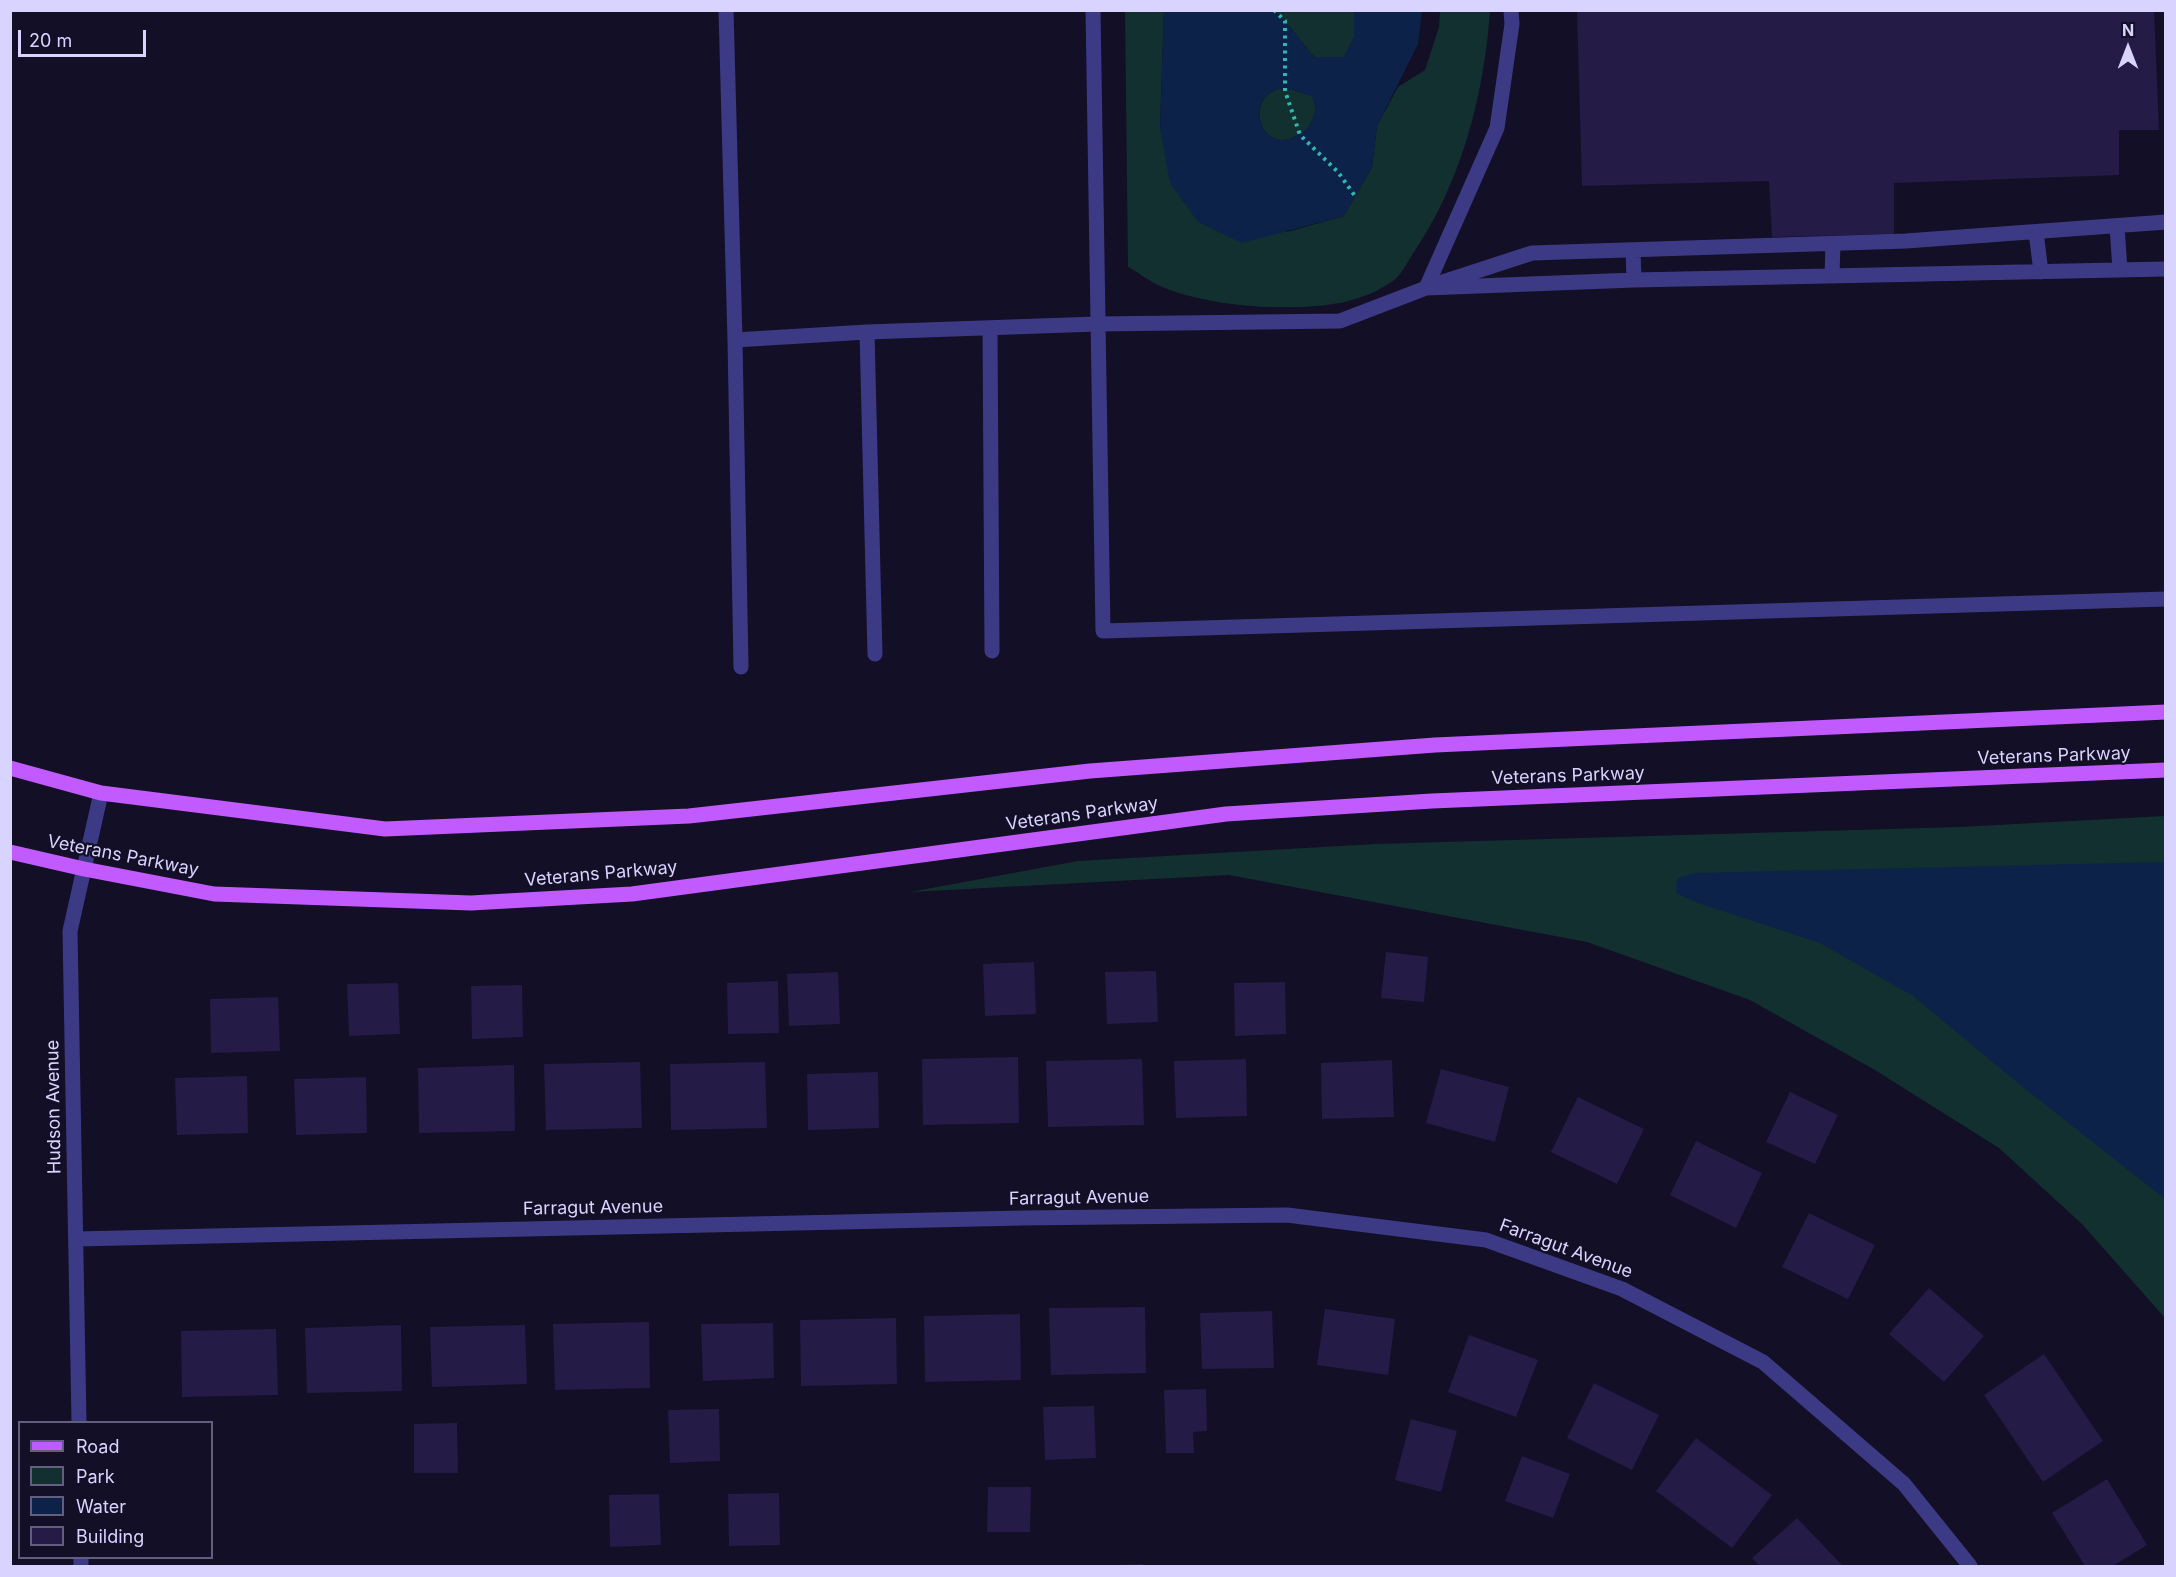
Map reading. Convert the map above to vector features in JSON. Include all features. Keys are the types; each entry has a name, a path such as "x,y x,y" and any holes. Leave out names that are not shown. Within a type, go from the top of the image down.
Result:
{"main road":[{"name":"Veterans Parkway","path":"10,768 101,793 385,829 689,816 1090,771 1435,745 2166,712"},
{"name":"Veterans Parkway","path":"10,852 214,894 471,903 632,894 1226,814 1443,801 2166,770"}],"street":[{"path":"726,10 741,667"},
{"path":"1093,10 1103,632 2166,599"},
{"path":"1426,288 1497,128 1512,24 1511,10"},
{"path":"735,340 867,332 1097,324 1340,321 1426,288 1532,254 1906,241 2166,222"},
{"path":"2117,226 2120,270"},
{"path":"2036,231 2041,272"},
{"path":"1832,276 1833,244"},
{"path":"1634,250 1634,280"},
{"path":"1426,288 1634,280 2166,269"},
{"path":"990,328 992,651"},
{"path":"867,332 875,654"},
{"name":"Hudson Avenue","path":"79,1421 70,931 101,793"},
{"name":"Farragut Avenue","path":"76,1239 1022,1218 1287,1215 1486,1240 1622,1289 1763,1362 1904,1484 1970,1566"}],"path":[{"path":"1274,10 1285,21 1285,91 1300,135 1338,172 1355,196"}],"green space":[{"path":"1125,11 1164,11 1160,128 1287,232 1344,216 1372,167 1377,126 1398,87 1425,70 1439,27 1440,11 1490,11 1476,107 1457,169 1429,228 1396,278 1380,289 1352,300 1322,306 1262,307 1216,302 1173,291 1152,282 1128,267"},
{"path":"1274,11 1354,11 1354,37 1344,57 1314,57"},
{"path":"1278,89 1293,90 1312,96 1315,104 1314,115 1308,128 1286,140 1275,139 1267,133 1260,115 1261,104 1267,95"},
{"path":"2165,816 2165,1318 2082,1224 1999,1148 1875,1070 1750,1000 1587,942 1229,875 910,892 1078,861 1375,844 1959,827"}],"water":[{"path":"1164,11 1274,11 1314,57 1344,57 1354,37 1354,11 1422,11 1418,44 1377,126 1372,167 1344,216 1242,243 1198,222 1170,183 1160,128","holes":["1278,89 1293,90 1312,96 1315,104 1313,118 1307,129 1298,135 1286,140 1275,139 1267,133 1262,124 1261,104 1267,95"]},
{"path":"2165,862 2165,1199 2019,1084 1913,996 1820,943 1698,903 1676,893 1677,879 1694,873"}],"building":[{"path":"1577,10 2154,10 2159,130 2119,130 2119,175 1894,183 1894,234 1772,237 1769,181 1582,186"},
{"path":"1386,952 1428,957 1424,1002 1381,998"},
{"path":"1034,962 1036,1014 985,1016 983,964"},
{"path":"1156,971 1158,1022 1107,1024 1105,972"},
{"path":"838,972 840,1024 789,1026 787,974"},
{"path":"778,981 779,1033 728,1034 727,983"},
{"path":"1285,982 1286,1034 1235,1036 1234,983"},
{"path":"398,983 400,1034 349,1036 347,984"},
{"path":"522,985 523,1037 472,1039 471,986"},
{"path":"278,997 280,1051 211,1053 210,999"},
{"path":"1018,1057 1019,1123 923,1125 922,1059"},
{"path":"1142,1059 1144,1125 1048,1127 1046,1061"},
{"path":"1246,1059 1247,1116 1176,1118 1174,1061"},
{"path":"1392,1060 1394,1117 1322,1119 1321,1063"},
{"path":"640,1062 642,1128 546,1130 544,1064"},
{"path":"765,1062 767,1128 671,1130 670,1064"},
{"path":"514,1065 515,1131 419,1133 418,1068"},
{"path":"1441,1069 1509,1087 1495,1142 1426,1123"},
{"path":"878,1072 879,1128 808,1130 807,1074"},
{"path":"247,1076 248,1133 177,1135 175,1078"},
{"path":"366,1077 367,1133 296,1135 294,1079"},
{"path":"1790,1092 1838,1115 1815,1164 1766,1142"},
{"path":"1578,1097 1644,1129 1617,1184 1551,1152"},
{"path":"1696,1141 1762,1173 1736,1228 1670,1195"},
{"path":"1809,1213 1875,1245 1848,1299 1782,1267"},
{"path":"1929,1288 1984,1336 1944,1382 1889,1334"},
{"path":"1145,1307 1146,1373 1051,1375 1049,1308"},
{"path":"1325,1309 1395,1319 1388,1375 1317,1365"},
{"path":"1272,1311 1274,1368 1202,1369 1200,1313"},
{"path":"1020,1314 1021,1380 925,1382 924,1316"},
{"path":"896,1318 897,1384 801,1386 800,1320"},
{"path":"649,1322 650,1388 555,1390 553,1324"},
{"path":"773,1323 774,1378 703,1381 701,1324"},
{"path":"401,1325 402,1391 307,1393 305,1328"},
{"path":"525,1325 527,1384 432,1387 430,1327"},
{"path":"276,1329 278,1395 182,1397 181,1331"},
{"path":"1469,1335 1538,1360 1516,1417 1448,1392"},
{"path":"2044,1354 2103,1441 2043,1482 1984,1395"},
{"path":"1594,1383 1659,1415 1632,1470 1567,1438"},
{"path":"1206,1389 1207,1431 1193,1432 1194,1453 1166,1453 1164,1390"},
{"path":"1094,1406 1096,1458 1045,1460 1043,1407"},
{"path":"719,1409 720,1461 670,1463 668,1410"},
{"path":"1411,1419 1457,1431 1441,1492 1395,1480"},
{"path":"457,1423 458,1473 414,1473 414,1424"},
{"path":"1696,1438 1772,1495 1732,1548 1656,1491"},
{"path":"1522,1456 1570,1474 1553,1518 1505,1501"},
{"path":"2107,1479 2147,1545 2113,1566 2085,1566 2052,1513"},
{"path":"988,1487 1031,1487 1030,1532 987,1532"},
{"path":"779,1493 780,1545 729,1546 728,1494"},
{"path":"659,1494 661,1545 610,1547 609,1495"},
{"path":"1797,1518 1843,1566 1760,1566 1752,1558"},
{"path":"1143,1564 1143,1566 1115,1565"}]}
